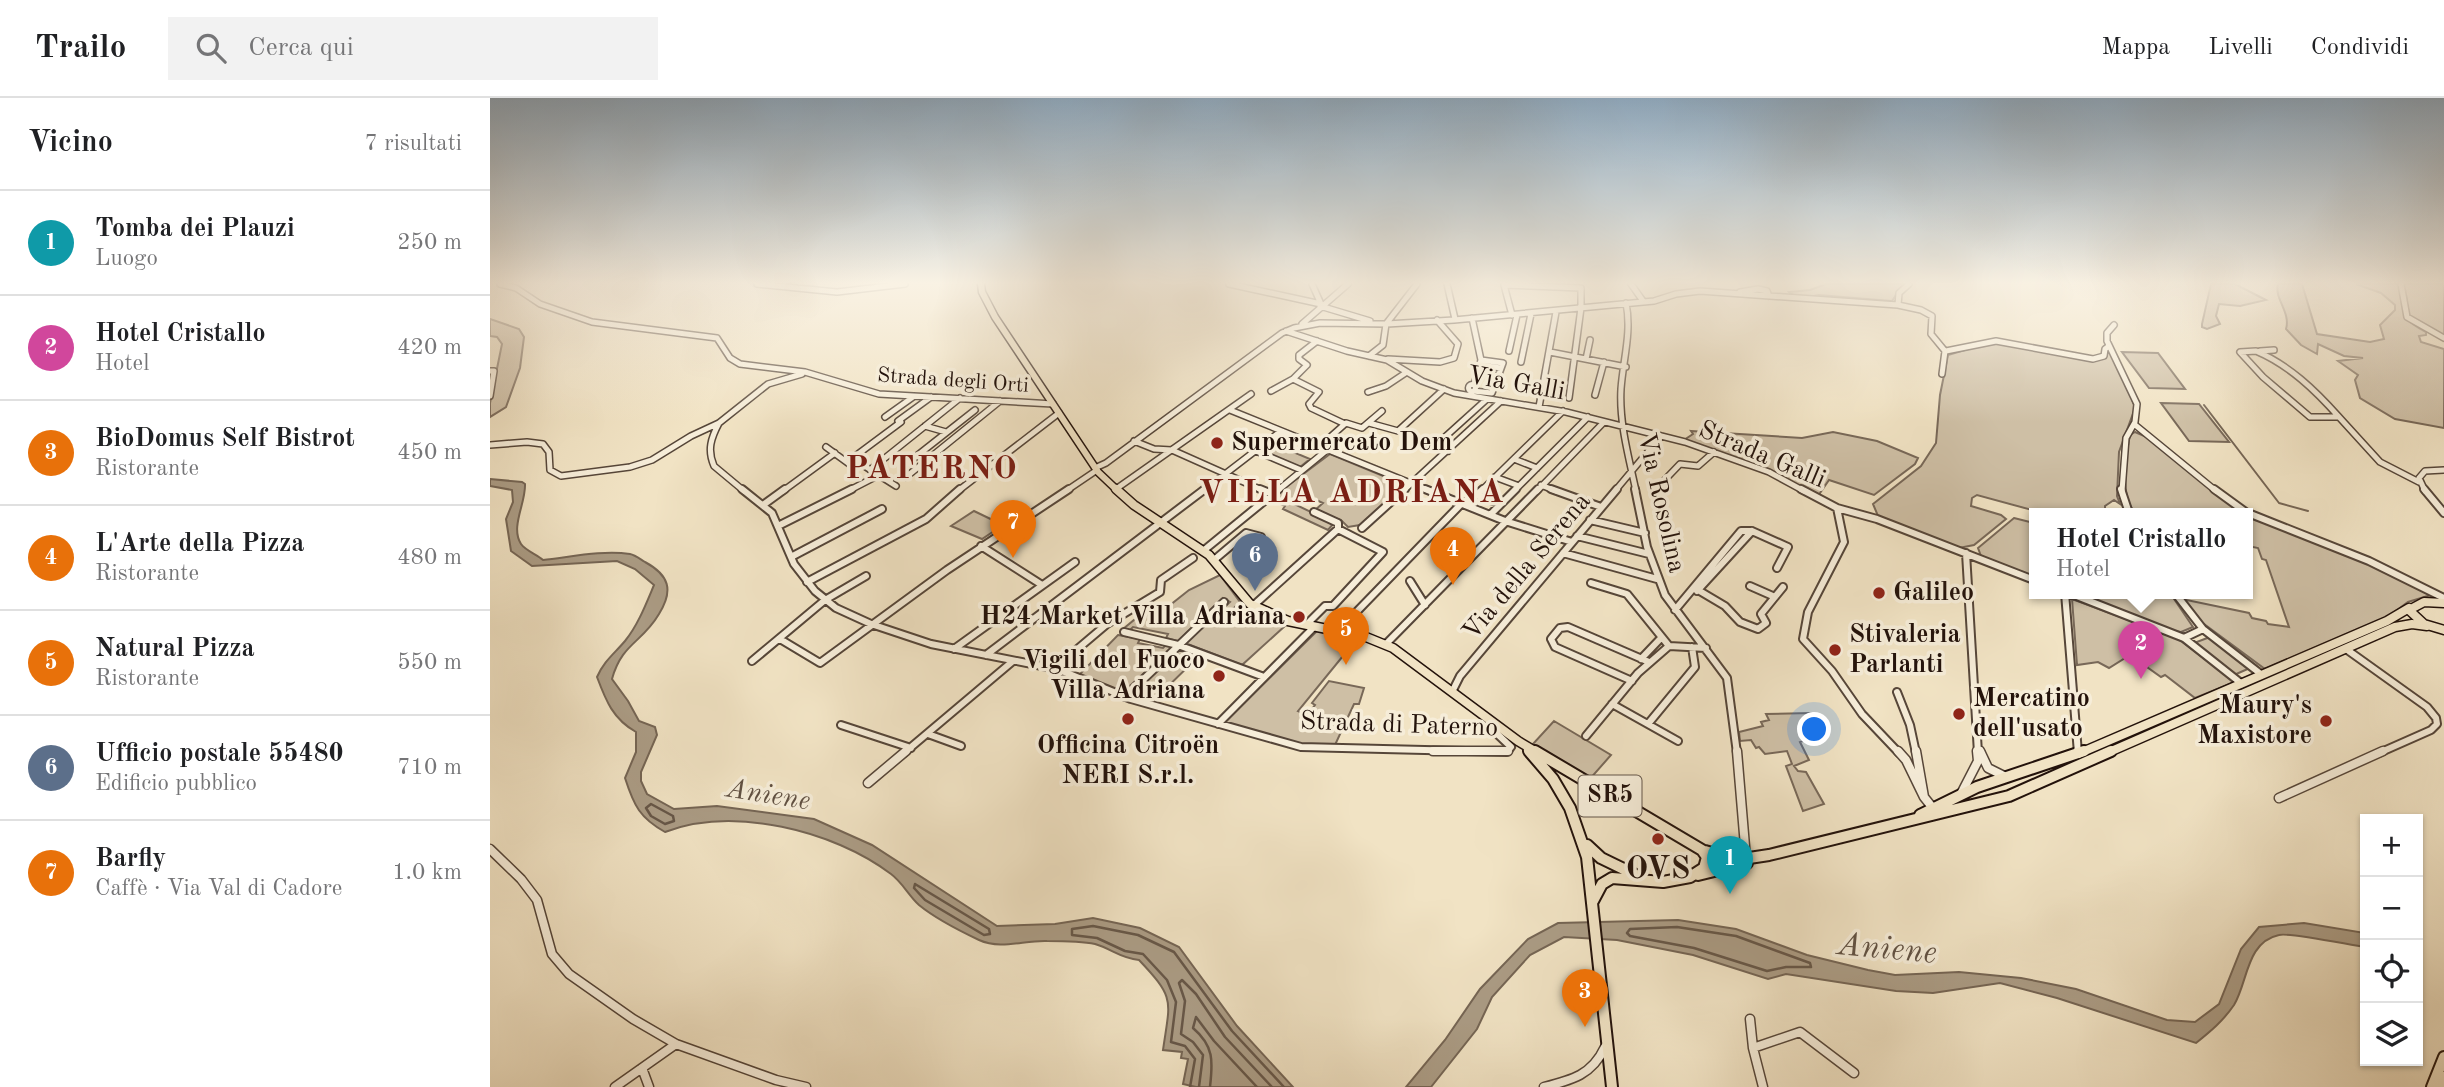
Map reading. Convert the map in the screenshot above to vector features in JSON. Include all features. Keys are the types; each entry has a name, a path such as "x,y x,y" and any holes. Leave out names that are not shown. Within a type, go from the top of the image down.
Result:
{"main road":[{"name":"SR5","path":"1004,330 1096,469 1116,489 1161,524 1214,560 1253,606 1280,618 1386,644 1453,690 1550,766 1702,850"},
{"path":"1913,820 1932,807 1981,783 2078,754 2410,608 2443,598"},
{"path":"2410,608 2412,616 2444,633"},
{"path":"1593,901 1606,881 1619,877 1654,883 1690,877 2020,792 2403,625 2430,627"},
{"name":"SR5","path":"1550,766 1586,843 1612,1087"},
{"path":"2006,776 2017,783 2020,792"},
{"path":"1962,792 1964,800 1975,805"},
{"path":"1586,843 1601,858 1654,883"},
{"path":"1702,850 1729,859 1769,855"},
{"path":"1690,877 1703,870 1708,862 1702,850"},
{"path":"2432,1087 2444,1057"},
{"path":"2442,1087 2444,1077"}],"street":[{"name":"Strada degli Orti","path":"659,330 716,337 722,342 730,358 740,364 807,373 874,393 1053,404"},
{"path":"1369,356 1383,345 1385,330"},
{"path":"1386,360 1440,362 1453,359 1457,354 1458,344 1446,330"},
{"path":"1474,330 1481,362 1471,390 1493,389 1502,365 1481,362"},
{"path":"1509,351 1512,330"},
{"path":"1521,362 1527,330"},
{"path":"1539,407 1553,330"},
{"path":"1569,398 1578,330"},
{"name":"Via Rosolina","path":"1630,330 1622,391 1623,427 1649,554 1657,579 1675,610 1725,673 1733,706 1746,858"},
{"path":"1931,330 1931,334 1941,341 1946,351 1942,374"},
{"path":"2110,330 2107,335 2109,346 2136,398 2138,409 2134,424 2126,436 2121,488 2127,508"},
{"path":"780,639 820,663 981,546 1106,463 1286,331"},
{"name":"Via Galli","path":"1286,331 1386,360 1444,390 1471,390 1487,399 1563,411 1623,427"},
{"path":"1271,391 1293,379 1307,365 1298,355 1317,341"},
{"path":"1586,359 1590,341"},
{"path":"1946,351 1996,341 2096,359 2104,356 2105,349 2109,346"},
{"path":"2274,350 2245,350 2239,354 2308,415 2317,419 2342,418"},
{"path":"2258,351 2290,371 2342,418 2379,461 2419,482 2444,513"},
{"path":"1550,352 1626,367"},
{"path":"1595,395 1604,362"},
{"path":"490,396 492,371"},
{"path":"1368,392 1387,386 1407,372"},
{"path":"490,445 527,442 543,444 549,450 549,467 553,473 579,475 645,463 719,423 768,384 807,373"},
{"path":"1293,379 1319,392 1309,404 1310,407 1345,424 1361,429 1382,411"},
{"path":"1369,423 1397,431 1444,390"},
{"path":"1116,489 1251,394"},
{"path":"891,419 913,397"},
{"path":"891,419 931,397"},
{"path":"896,486 868,468 961,398"},
{"path":"1448,451 1435,446 1487,399"},
{"path":"906,477 1001,401"},
{"path":"1253,606 1341,530 1362,528 1502,401"},
{"path":"909,462 975,410"},
{"path":"1230,410 1505,521 1572,542"},
{"path":"1338,631 1415,548 1476,495 1563,411"},
{"path":"807,582 926,519 949,497 1059,413"},
{"path":"853,457 901,422 875,414"},
{"path":"1491,514 1588,417"},
{"path":"1386,644 1604,422"},
{"name":"Strada di Paterno","path":"719,423 710,446 712,462 773,515 791,557 807,582 825,600 872,624 954,649 1055,668 1125,697 1301,747 1485,753 1507,751 1511,746 1491,728 1495,723"},
{"path":"1319,447 1345,424"},
{"path":"2134,424 2190,472 2240,508"},
{"path":"925,425 946,432"},
{"name":"Strada Galli","path":"1623,427 1714,452 1783,479 1837,508 1836,513 1845,533 1844,542 1807,614 1803,639 1832,671 1861,713 1908,763 1916,786 1924,797"},
{"path":"986,655 1281,431"},
{"name":"Via della Serena","path":"1453,690 1460,676 1661,436"},
{"path":"1135,441 1154,449 1172,450 1272,494"},
{"path":"826,447 852,466"},
{"path":"1203,551 1326,450"},
{"path":"1256,451 1300,470"},
{"path":"1656,489 1680,464 1698,466 1714,452"},
{"path":"762,505 835,453"},
{"path":"1514,459 1537,468"},
{"path":"2419,482 2419,476 2423,472 2444,470"},
{"path":"778,526 879,475"},
{"path":"1495,477 1519,486"},
{"path":"1541,485 1601,507"},
{"path":"1476,495 1501,505"},
{"path":"1837,508 1877,519 2029,578"},
{"path":"791,557 882,509"},
{"path":"1218,724 1264,677 1325,606 1333,606 1382,551 1341,530 1338,523 1314,512"},
{"path":"2253,515 2362,558 2443,598"},
{"path":"1591,520 1645,533"},
{"path":"1362,528 1366,542"},
{"path":"1675,610 1752,531 1788,548 1777,568"},
{"path":"1214,560 1245,533 1251,532 1261,537"},
{"path":"1577,536 1649,554"},
{"path":"981,546 1042,585"},
{"path":"1563,553 1657,579"},
{"path":"1962,792 1976,768 1978,747 1966,553"},
{"path":"1055,668 1108,623 1160,592 1161,580 1193,558"},
{"path":"954,649 1075,562"},
{"path":"752,661 825,600 866,576"},
{"path":"1410,581 1425,605"},
{"path":"1591,583 1627,594 1658,640 1667,647"},
{"path":"1750,586 1775,597"},
{"path":"1695,591 1724,606 1741,622 1757,629 1766,624 1761,614 1783,587"},
{"path":"2067,599 2078,754"},
{"path":"2083,599 2184,638 2242,684"},
{"path":"2180,599 2203,629 2262,675"},
{"path":"1125,697 1224,602"},
{"path":"1632,681 1556,648 1551,639 1559,628 1567,627 1645,660"},
{"path":"2184,638 2203,629"},
{"path":"1124,632 1178,645 1264,677"},
{"path":"1586,736 1632,681 1658,640"},
{"path":"1645,660 1667,647 1706,648"},
{"path":"1648,724 1694,667 1692,647"},
{"path":"2279,798 2431,730 2437,724 2436,718 2427,707 2346,649"},
{"path":"868,783 1013,661"},
{"path":"1897,692 1910,725 1924,797 1932,807"},
{"path":"1612,705 1678,741"},
{"path":"841,725 911,748"},
{"path":"928,734 961,746"},
{"path":"1978,747 1988,768 2006,776"},
{"path":"490,849 521,879 537,900 549,946 558,964 622,1012 676,1044 776,1080 806,1087"},
{"path":"1591,876 1606,881"},
{"path":"1750,1020 1763,1087"},
{"path":"1754,1048 1800,1032 1854,1073"},
{"path":"615,1087 676,1044"},
{"path":"1544,1087 1587,1074 1600,1061 1606,1045"},
{"path":"642,1068 649,1087"}],"shaded area":[{"path":"490,330 520,330 524,337 520,368 506,407 490,417 490,403 502,344 497,337 490,336"},
{"path":"2287,330 2316,330 2317,334 2370,342 2384,339 2381,330 2426,332 2426,335 2419,336 2421,342 2444,349 2444,428 2395,419 2360,398 2355,380 2358,375 2338,361 2363,358 2344,356 2318,344 2317,354 2301,345"},
{"path":"2433,330 2444,330 2444,336"},
{"path":"1992,342 2094,360 2109,351 2124,375 2135,408 2119,452 2117,496 2120,504 2114,500 2105,508 2029,509 1977,495 1972,498 1971,506 2006,519 1974,545 1959,548 1878,516 1873,504 1921,466 1936,443 1940,395 1948,355"},
{"path":"2122,352 2158,353 2185,389 2149,388"},
{"path":"2161,403 2199,404 2229,442 2189,441"},
{"path":"1691,431 1802,438 1833,432 1877,441 1918,458 1915,464 1874,495 1829,480 1818,496 1783,477 1684,440 1693,434"},
{"path":"2135,432 2149,438 2236,508 2131,508 2125,477 2130,435"},
{"path":"1269,442 1310,459 1300,467 1259,450"},
{"path":"1330,454 1405,485 1360,525 1348,527 1341,520 1314,511 1323,503 1301,493 1290,502 1334,523 1328,530 1283,509 1285,506 1270,499"},
{"path":"974,511 1003,525 982,539 951,526"},
{"path":"2014,518 2029,522 2029,575 1981,556 1978,548"},
{"path":"2253,518 2384,569 2431,595 2408,602 2389,616 2265,669 2200,621 2182,599 2249,613 2252,618 2266,621 2268,624 2289,627 2266,560 2262,559 2258,548 2253,547"},
{"path":"1220,575 1240,602 1225,617 1237,624 1253,611 1286,625 1242,665 1185,643 1230,602 1223,598 1178,641 1166,638 1168,634 1133,627 1130,630 1123,629 1134,620 1165,609 1189,590"},
{"path":"2072,599 2177,638 2235,682 2195,698 2165,675 2161,677 2130,655 2109,668 2098,662 2077,665"},
{"path":"2091,599 2174,599 2193,627 2181,632 2172,631"},
{"path":"1317,631 1356,640 1298,711 1307,715 1315,705 1312,703 1329,681 1364,688 1359,704 1354,704 1335,745 1304,745 1224,723"},
{"path":"1118,635 1140,639 1138,643 1163,648 1166,645 1173,647 1123,692 1079,675"},
{"path":"2210,637 2250,668 2234,675 2194,643"},
{"path":"1179,650 1198,657 1152,702 1132,695"},
{"path":"1811,713 1823,735 1800,742 1809,760 1794,766 1798,771 1806,772 1824,804 1803,811 1786,766 1792,764 1787,751 1765,754 1759,747 1756,748 1751,740 1740,741 1739,732 1763,726 1761,722 1769,720 1766,714"},
{"path":"1554,721 1611,755 1589,780 1532,745"}],"water":[{"path":"490,479 525,484 518,537 523,546 543,560 598,553 630,554 653,567 667,584 667,598 653,624 621,658 612,679 639,721 655,727 657,735 641,772 641,781 647,794 674,809 717,806 814,819 872,845 997,926 1055,924 1093,918 1140,928 1179,947 1237,1026 1293,1087 1196,1087 1183,1084 1188,1059 1181,1058 1182,1052 1163,1050 1168,1010 1165,992 1139,960 1084,942 996,944 979,940 926,910 895,877 867,858 812,835 751,822 721,821 665,832 649,822 635,804 625,778 636,752 636,732 611,709 597,677 634,628 654,585 635,569 617,561 532,566 511,551 506,519 513,502 512,490 490,486"},
{"path":"1678,920 1736,929 1807,955 1868,970 1895,975 1959,972 2021,978 2076,989 2167,1020 2195,1022 2219,1004 2241,949 2259,927 2304,923 2360,932 2360,946 2295,935 2279,935 2268,939 2254,954 2234,1005 2217,1026 2196,1043 2057,998 2000,983 1933,993 1896,991 1786,974 1768,979 1693,955 1617,940 1564,937 1530,955 1492,997 1477,1029 1431,1087 1406,1087 1445,1040 1480,989 1528,939 1558,923"}],"waterway":[{"path":"2204,405 2279,503 2308,511"}],"place":[{"name":"Supermercato Dem","path":"1217,443"},
{"name":"Barfly","path":"1013,558"},
{"name":"L'Arte della Pizza","path":"1453,585"},
{"name":"Ufficio postale 55480","path":"1255,591"},
{"name":"Galileo","path":"1879,593"},
{"name":"H24 Market Villa Adriana","path":"1299,617"},
{"name":"Stivaleria Parlanti","path":"1835,650"},
{"name":"Natural Pizza","path":"1346,665"},
{"name":"Vigili del Fuoco Villa Adriana","path":"1219,676"},
{"name":"Hotel Cristallo","path":"2141,679"},
{"name":"Mercatino dell'usato","path":"1959,714"},
{"name":"Officina Citroën NERI S.r.l.","path":"1128,719"},
{"name":"Maury's Maxistore","path":"2326,721"},
{"name":"OVS","path":"1658,839"},
{"name":"Tomba dei Plauzi","path":"1730,894"},
{"name":"BioDomus Self Bistrot","path":"1585,1027"}],"district":[{"name":"PATERNO","path":"932,469"},
{"name":"VILLA ADRIANA","path":"1352,493"}],"water label":[{"name":"Aniene","path":"768,796"},
{"name":"Aniene","path":"1887,950"}]}
